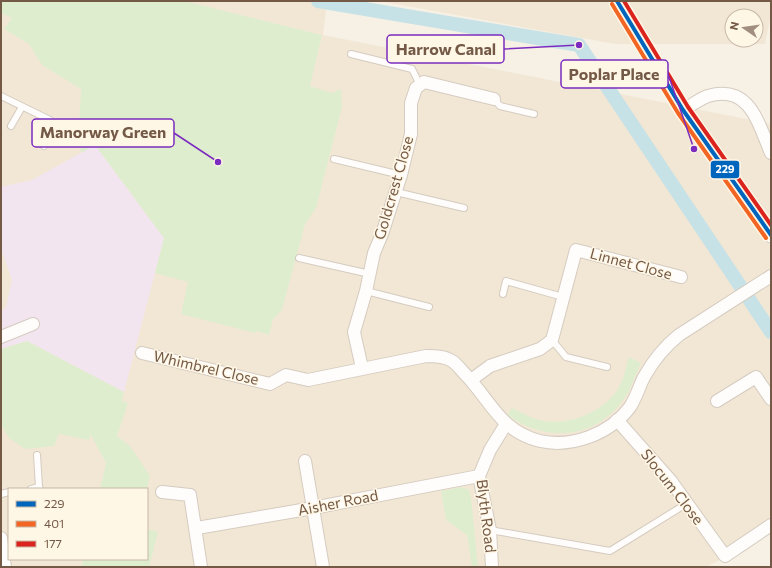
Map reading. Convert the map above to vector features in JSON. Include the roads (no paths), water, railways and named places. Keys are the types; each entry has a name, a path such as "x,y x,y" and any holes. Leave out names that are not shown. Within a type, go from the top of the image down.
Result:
{"street":[{"path":"617,1 683,110 771,235"},
{"path":"420,85 424,82 494,99"},
{"name":"Goldcrest Close","path":"362,368 354,332 366,291 374,253 401,175 411,134 411,103 416,88 420,85"},
{"path":"683,110 707,96 728,94 742,99 752,110 771,153"},
{"name":"Linnet Close","path":"552,340 576,250 680,277"},
{"name":"Whimbrel Close","path":"142,353 270,384 286,375 308,380 426,356 436,356 452,361 471,380 506,424 525,436 542,441 576,441 591,437 617,420 630,407 644,377 656,358 668,344 679,335 768,278"},
{"path":"1,338 33,324"},
{"path":"471,380 490,366 540,349 552,340"},
{"path":"717,401 756,377 771,399"},
{"name":"Slocum Close","path":"617,420 671,481 686,504 725,556 771,525"},
{"name":"Blyth Road","path":"492,567 490,530 478,476 490,450 506,424"},
{"path":"305,461 323,567"},
{"name":"Aisher Road","path":"197,528 313,508 478,476"},
{"path":"162,492 190,495 197,528 201,567"},
{"path":"1,538 5,567"}],"lane":[{"path":"351,54 412,69 420,85"},
{"path":"1,96 50,120 53,129 44,146"},
{"path":"494,99 500,106 534,114"},
{"path":"11,126 22,107"},
{"path":"334,159 401,175"},
{"path":"396,192 464,208"},
{"path":"299,258 370,274"},
{"path":"503,294 506,281 563,297"},
{"path":"366,291 429,307"},
{"path":"552,340 566,357 607,367"},
{"path":"37,455 40,488"},
{"path":"490,530 610,551 686,504"}],"waterway":[{"path":"318,1 579,45 771,332"}],"place":[{"name":"Harrow Canal","path":"579,45"},
{"name":"Poplar Place","path":"694,149"},
{"name":"Manorway Green","path":"218,162"}]}
